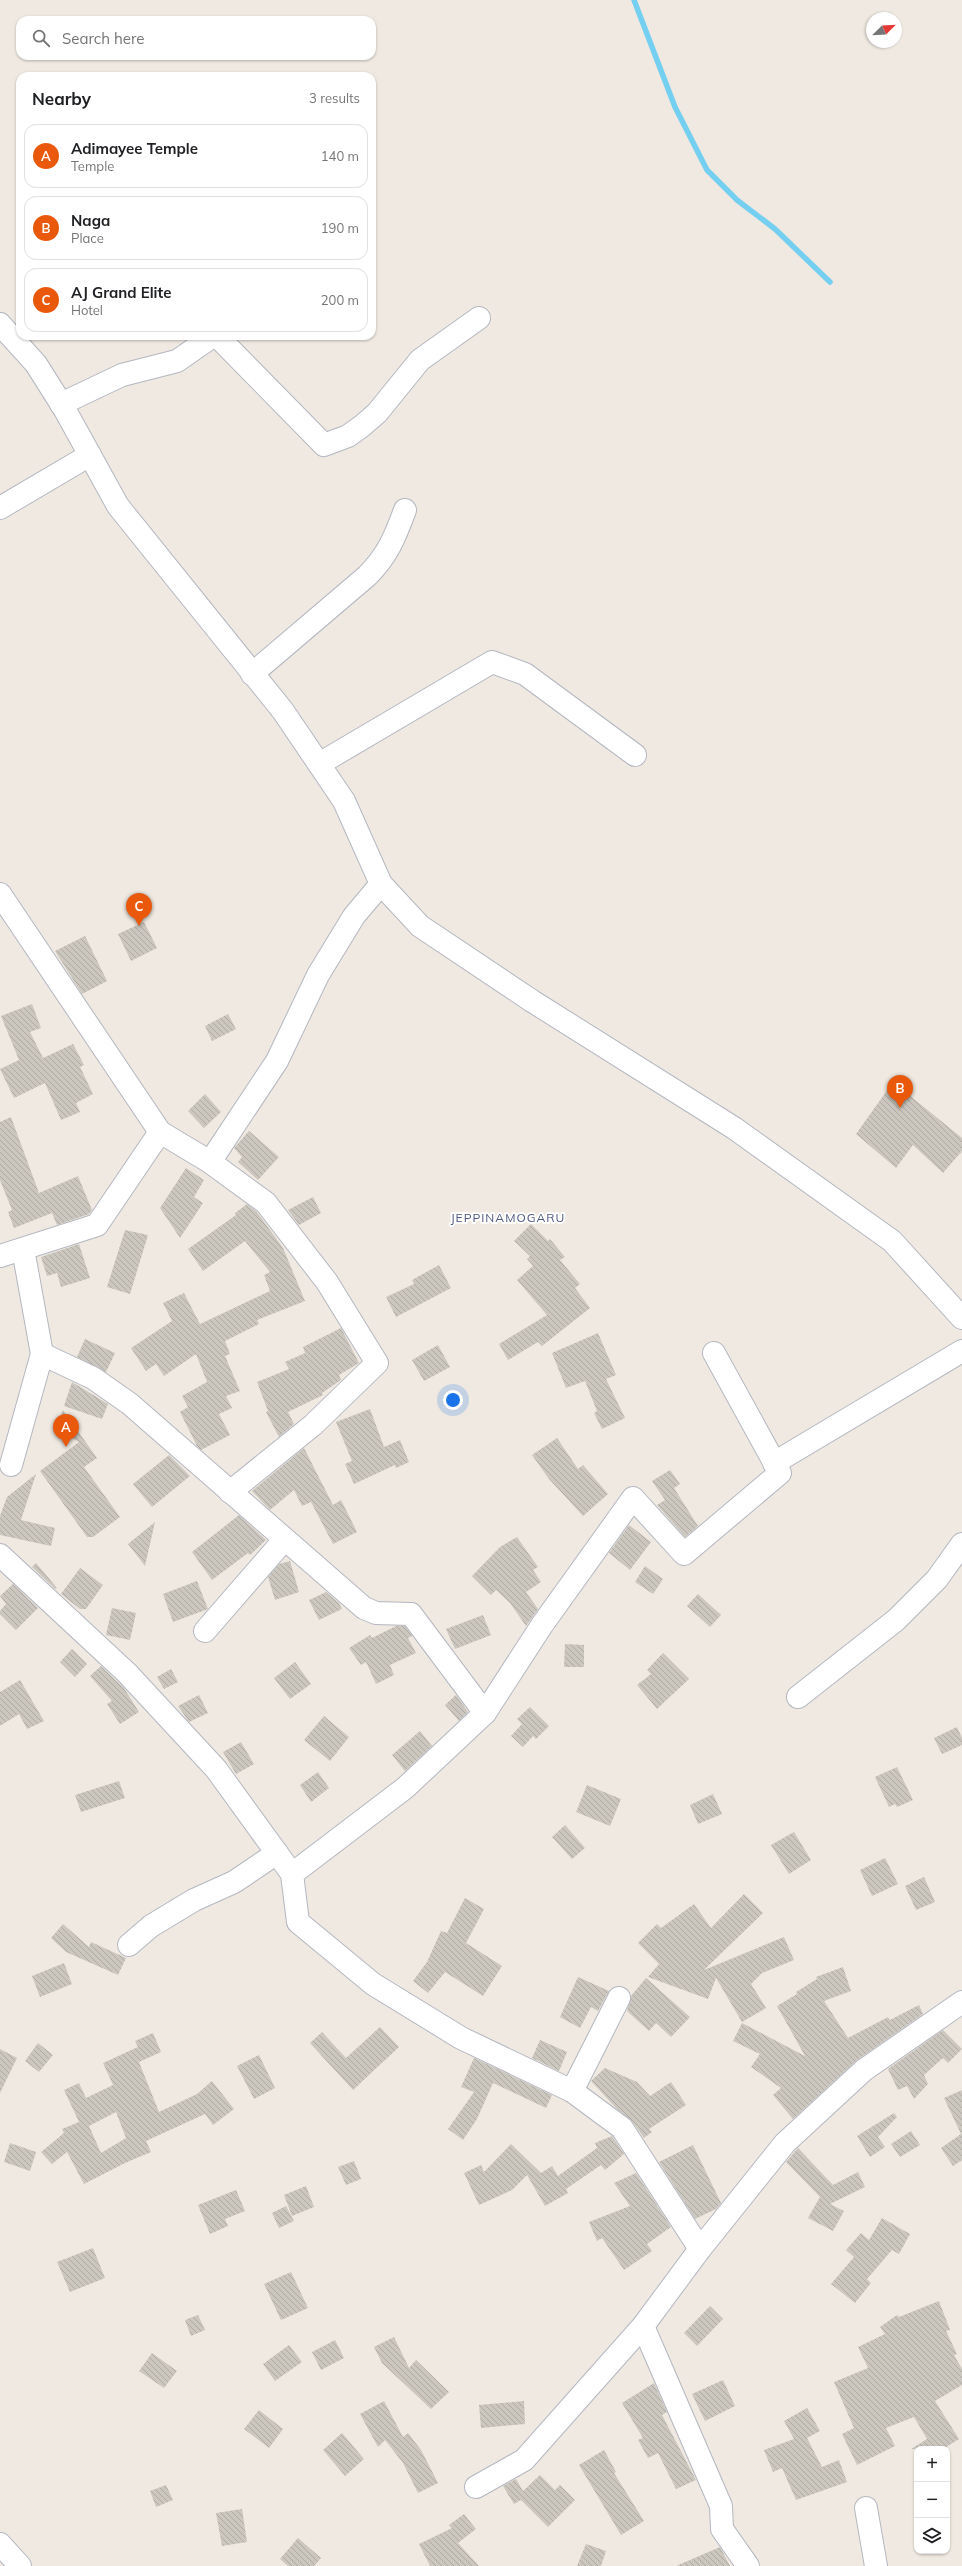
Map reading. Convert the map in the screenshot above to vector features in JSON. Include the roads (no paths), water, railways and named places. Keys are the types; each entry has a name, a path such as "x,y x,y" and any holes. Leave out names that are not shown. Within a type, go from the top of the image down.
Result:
{"street":[{"path":"221,340 324,445 348,436 362,426 377,413 420,360 479,318"},
{"path":"0,324 36,364 61,404 118,506 283,711 344,801 381,884 420,926 532,1001 734,1128 892,1241 962,1318"},
{"path":"61,404 122,375 177,361 207,340"},
{"path":"0,508 90,455"},
{"path":"252,674 367,576 383,559 405,510"},
{"path":"319,764 492,662 525,674 635,755"},
{"path":"210,1162 277,1061 318,975 354,916 381,884"},
{"path":"0,894 160,1132 210,1162 266,1203 328,1282 377,1363 313,1425 230,1492"},
{"path":"0,1256 97,1225 160,1132"},
{"path":"11,1465 42,1354 22,1249"},
{"path":"774,1463 962,1351"},
{"path":"292,1874 405,1788 485,1713 542,1625 633,1498 684,1554 780,1473 714,1353"},
{"path":"42,1354 92,1378 130,1404 284,1540 364,1608 376,1613 410,1614 485,1713"},
{"path":"204,1631 284,1540"},
{"path":"798,1697 896,1620 937,1579 962,1544"},
{"path":"0,1555 127,1673 216,1769 292,1874 298,1922 373,1984 461,2038 572,2091 622,2128 700,2249"},
{"path":"129,1945 151,1926 194,1900 234,1882 277,1853"},
{"path":"572,2091 619,1998"},
{"path":"476,2487 524,2460 643,2326 700,2249 785,2143 864,2070 962,2002"},
{"path":"643,2326 721,2506 722,2528 748,2566"},
{"path":"866,2508 876,2566"},
{"path":"0,2544 20,2566"}],"waterway":[{"path":"634,0 675,107 707,170 737,200 775,229 830,282"}],"place":[{"name":"AJ Grand Elite","path":"139,926"},
{"name":"Naga","path":"900,1108"},
{"name":"Adimayee Temple","path":"66,1447"}],"district":[{"name":"JEPPINAMOGARU","path":"508,1218"}]}
